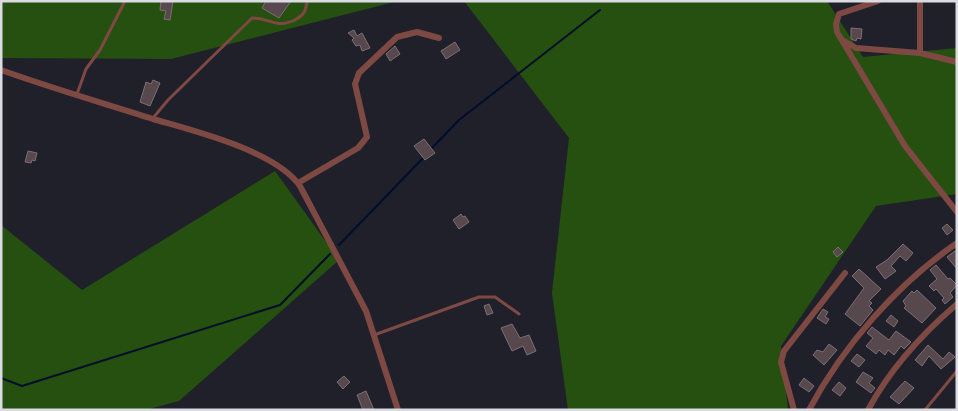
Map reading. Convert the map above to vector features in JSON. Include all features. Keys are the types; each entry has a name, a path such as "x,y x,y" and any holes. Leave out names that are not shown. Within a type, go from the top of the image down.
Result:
{"street":[{"path":"878,1 838,14 836,24 841,40 905,146 957,212"},
{"path":"920,1 920,53"},
{"path":"298,183 358,148 367,138 355,84 359,73 397,37 417,32 439,38"},
{"path":"841,40 856,48 920,53 957,62"},
{"path":"1,70 230,144 271,162 298,183 354,286 374,335 398,410"},
{"path":"809,410 822,385 876,315 912,277 957,243"},
{"path":"794,410 781,362 784,351 845,273"},
{"path":"868,410 911,348 957,304"}],"lane":[{"path":"77,94 86,69 100,50 125,1"},
{"path":"152,118 252,18 284,25 301,16 306,11 307,1"},
{"path":"374,335 479,297 495,297 519,314"},
{"path":"925,410 957,371"}],"green space":[{"path":"1,1 398,1 171,59 1,58"},
{"path":"464,1 827,1 863,57 957,48 957,194 876,206 781,346 788,410 568,410 552,293 569,138"},
{"path":"275,171 339,260 179,401 145,410 1,410 1,225 82,290"}],"building":[{"path":"161,1 173,1 170,20 164,19 166,11 160,10"},
{"path":"266,1 291,1 279,18 262,8"},
{"path":"851,28 862,29 861,39 857,38 856,41 851,39"},
{"path":"354,30 357,36 362,33 370,48 362,51 360,45 356,46 352,40 354,38 348,33"},
{"path":"455,42 460,50 446,59 441,51"},
{"path":"395,46 400,54 390,61 386,54"},
{"path":"153,80 160,83 150,106 140,102 146,82 151,84"},
{"path":"424,139 435,153 425,160 414,146"},
{"path":"28,151 37,153 35,161 32,160 31,163 25,162"},
{"path":"461,214 469,222 459,229 453,220"},
{"path":"947,224 953,230 947,235 942,228"},
{"path":"903,244 913,253 906,261 900,256 891,266 896,271 885,279 876,267 887,260"},
{"path":"838,247 843,252 837,257 833,252"},
{"path":"955,251 957,253 957,269 947,257"},
{"path":"936,265 948,279 950,278 957,285 950,293 953,297 945,304 942,300 944,298 936,289 934,291 929,286 937,279 930,270"},
{"path":"859,269 881,289 869,301 872,303 869,306 873,310 860,326 845,314 864,288 852,276"},
{"path":"917,290 936,308 922,323 904,308 906,306 903,301 912,291 914,293"},
{"path":"489,304 493,313 487,315 484,306"},
{"path":"823,309 828,312 825,317 829,319 826,324 817,318"},
{"path":"891,315 898,321 894,327 886,321"},
{"path":"512,324 520,338 529,335 536,351 527,355 523,346 512,351 501,328"},
{"path":"872,327 889,340 896,331 911,342 904,349 901,346 894,355 888,350 885,355 879,350 876,354 866,346 873,338 867,333"},
{"path":"829,344 837,350 824,365 813,355 817,350 823,352"},
{"path":"928,345 943,359 949,352 955,357 941,369 929,356 922,366 915,360"},
{"path":"857,354 865,360 859,367 851,361"},
{"path":"863,372 873,378 869,383 875,388 871,393 856,382"},
{"path":"344,376 350,382 343,389 337,382"},
{"path":"804,378 814,386 809,392 799,385"},
{"path":"905,381 914,388 899,404 890,397"},
{"path":"839,382 846,388 840,396 832,390"},
{"path":"366,391 374,410 363,410 357,395"}],"waterway":[{"path":"430,150 459,120 600,10"},
{"path":"339,245 424,157"},
{"path":"1,378 22,386 280,305 330,254"}]}
